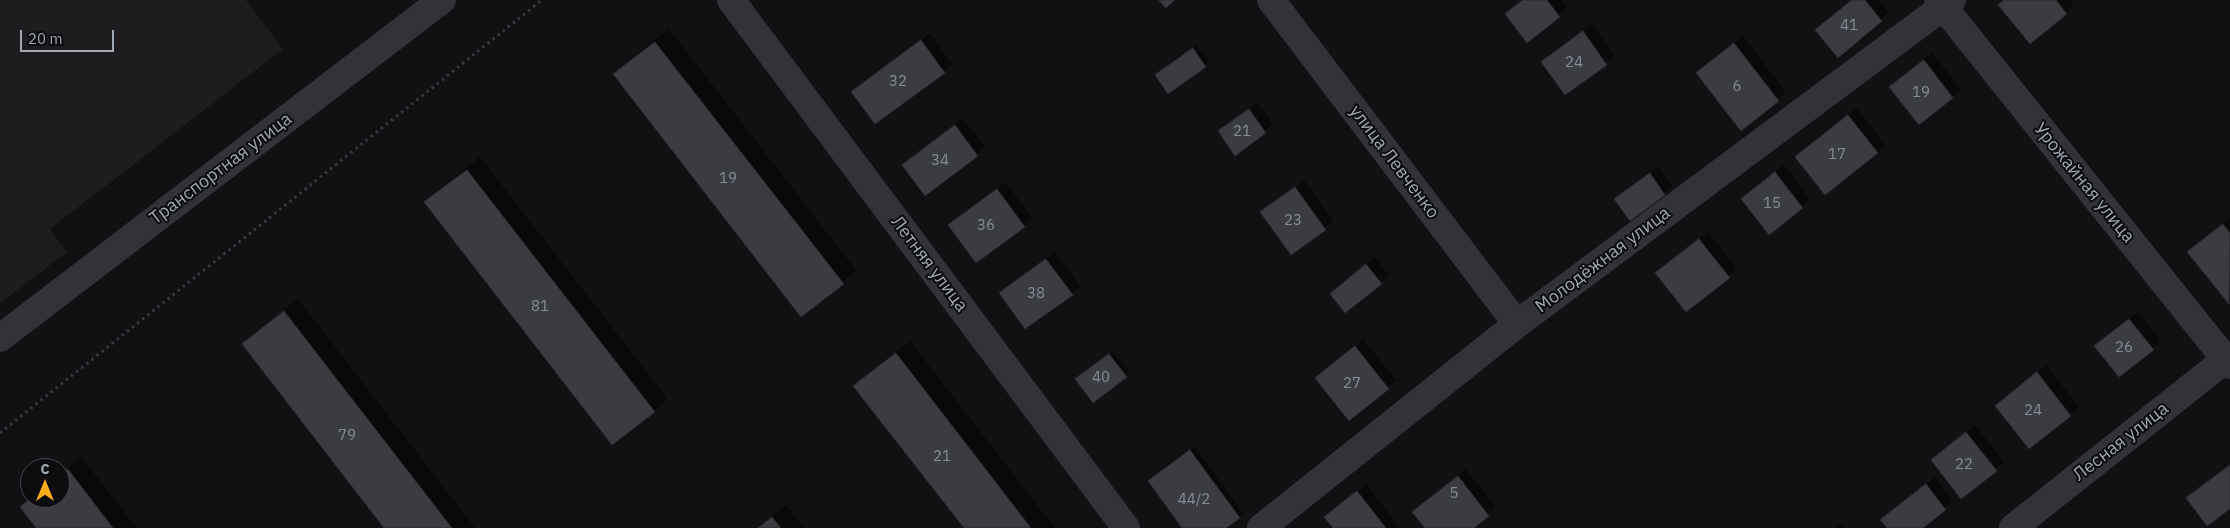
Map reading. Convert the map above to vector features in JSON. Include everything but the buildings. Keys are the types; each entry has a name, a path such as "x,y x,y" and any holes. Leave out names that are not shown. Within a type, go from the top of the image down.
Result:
{"street":[{"name":"Транспортная улица","path":"0,338 442,0"},
{"name":"Летняя улица","path":"731,0 1126,528"},
{"name":"улица Левченко","path":"1271,0 1517,324"},
{"name":"Молодёжная улица","path":"1261,528 1517,324 1944,2"},
{"name":"Урожайная улица","path":"1944,2 2228,360"},
{"name":"Лесная улица","path":"2013,528 2228,360"}],"path":[{"path":"0,433 542,0"}],"shaded area":[{"path":"0,0 246,0 283,49 50,229 67,252 0,303"}]}
